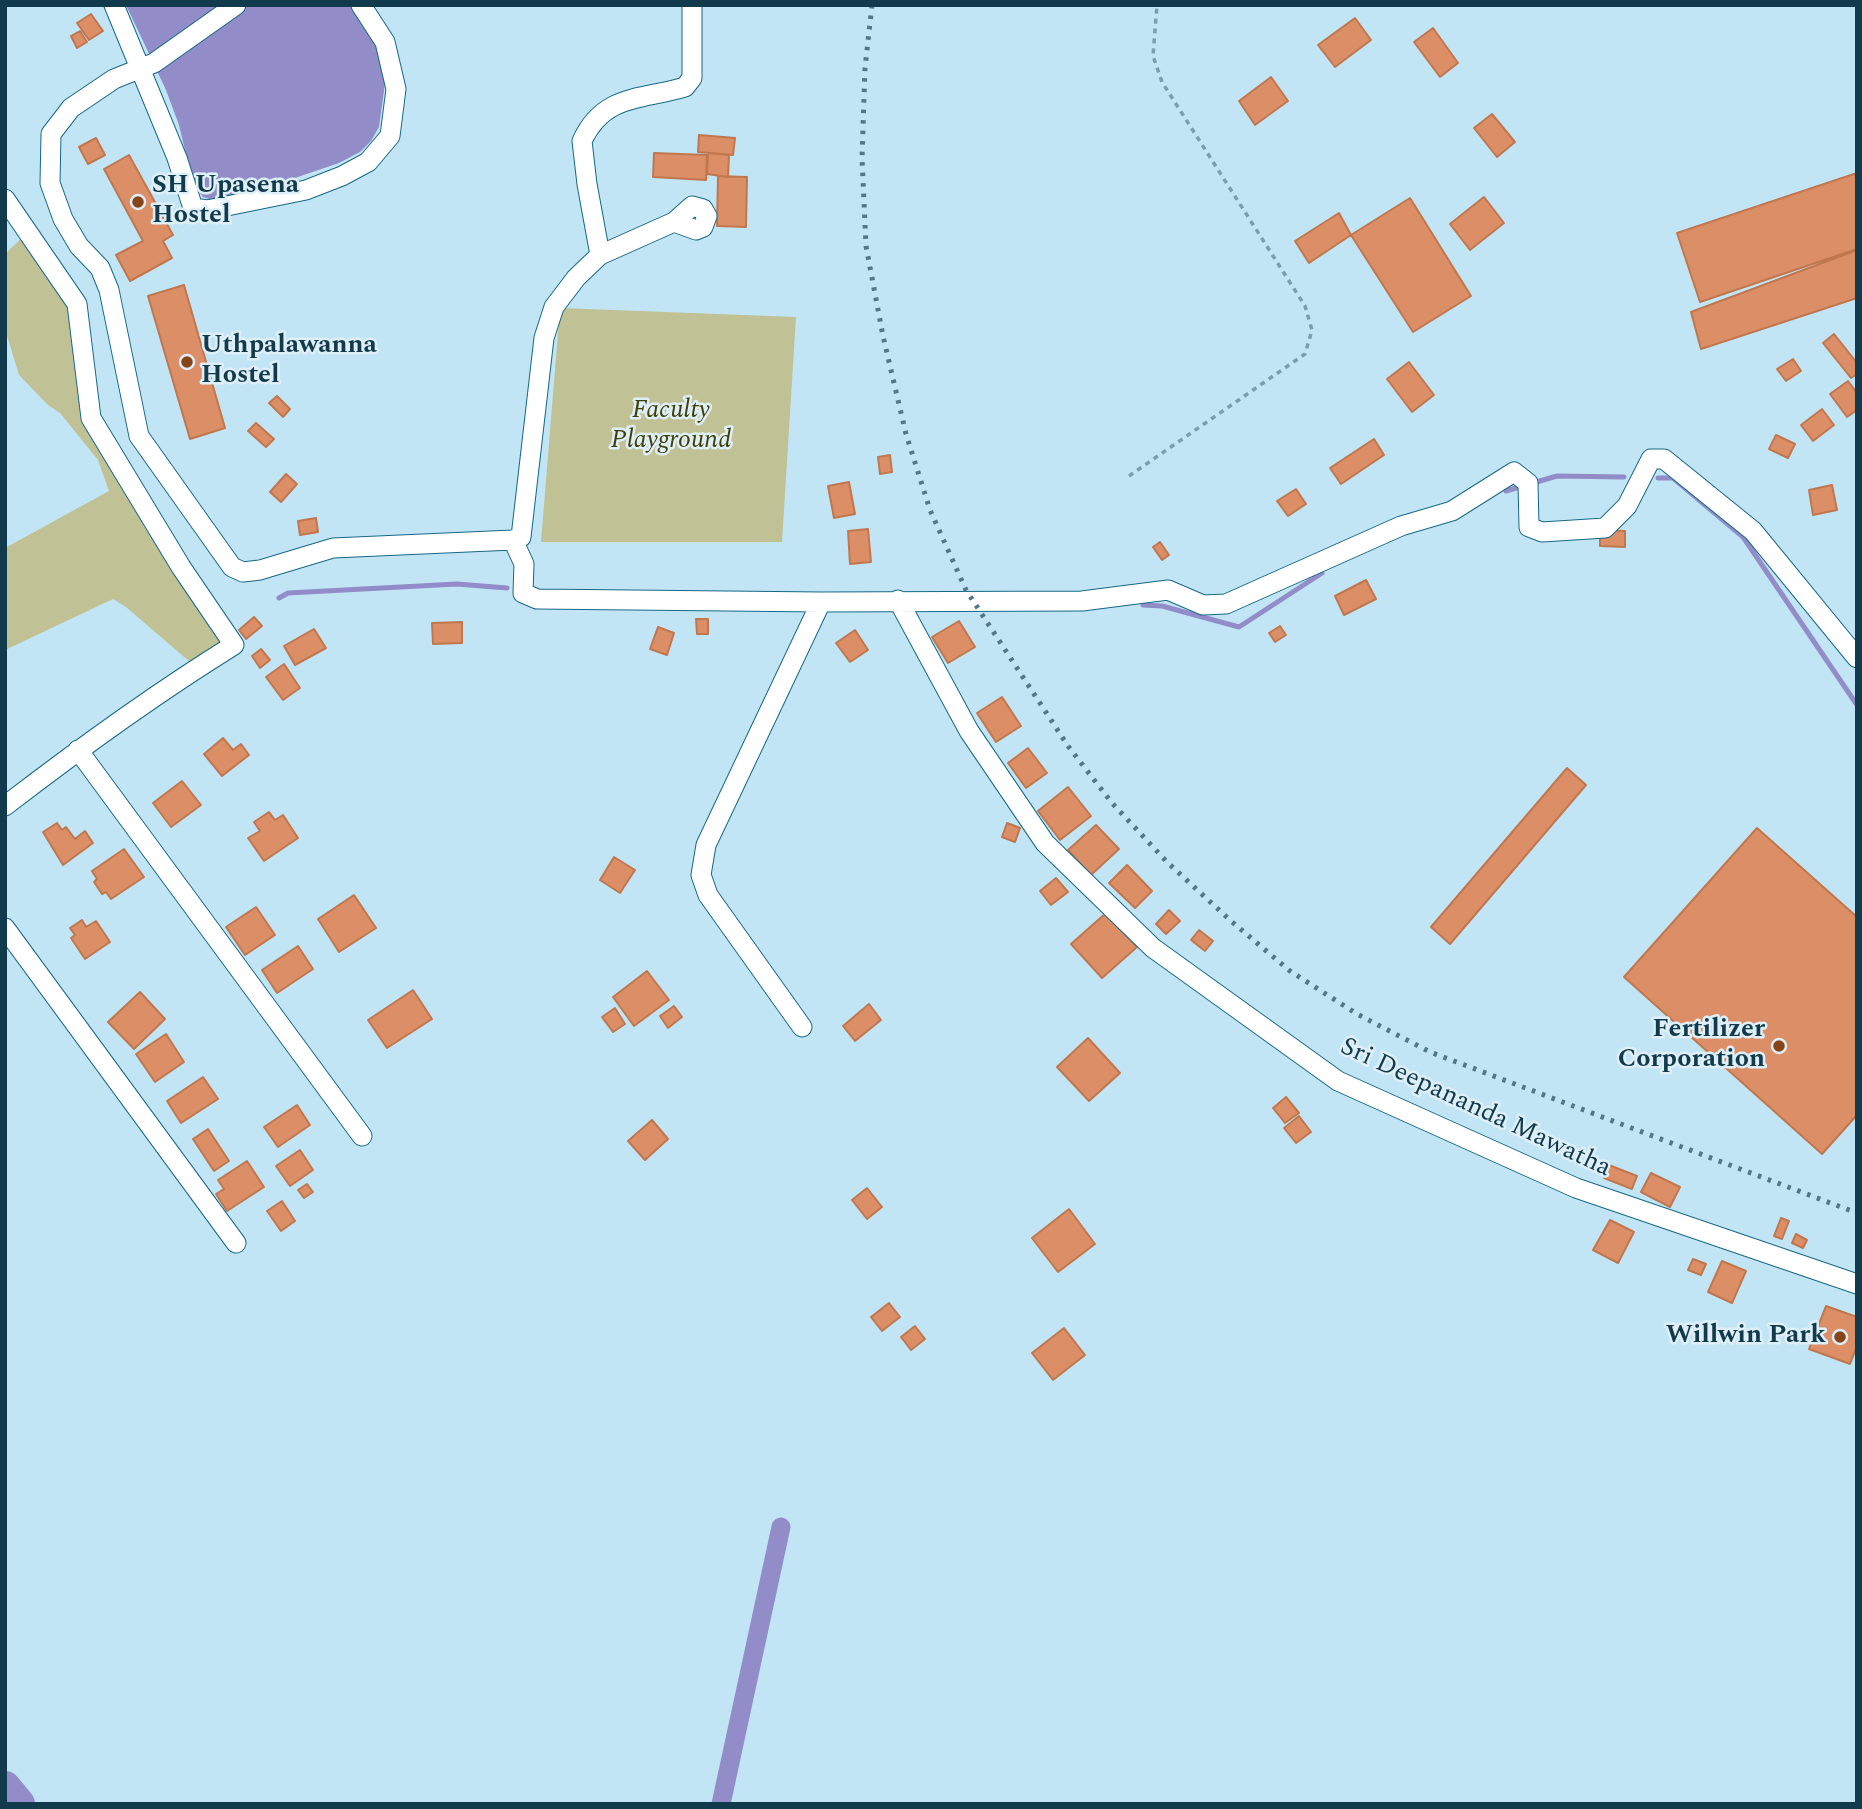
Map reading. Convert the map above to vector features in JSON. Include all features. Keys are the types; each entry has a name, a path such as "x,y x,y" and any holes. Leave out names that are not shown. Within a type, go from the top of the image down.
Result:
{"street":[{"path":"114,5 177,158 193,208 207,210 306,190 342,177 368,162 390,136 396,89 385,42 361,5"},
{"path":"236,5 154,63 114,79 71,108 51,134 50,183 63,219 79,246 100,268 109,290 139,436 232,567 243,572 260,570 333,548 513,540 521,537 544,338 554,307 576,278 600,255 674,222"},
{"path":"600,255 582,141 599,116 622,100 685,87 692,78 692,5"},
{"path":"5,199 77,304 91,418 181,567 234,645 78,750 5,806"},
{"path":"513,540 524,564 523,593 537,599 1082,601 1168,590 1203,605 1226,604 1401,526 1452,510 1514,472 1528,490 1529,527 1542,532 1605,528 1627,506 1651,459 1664,459 1753,531 1857,659"},
{"name":"Sri Deepananda Mawatha","path":"898,600 969,731 1045,843 1153,948 1338,1081 1576,1188 1857,1284"},
{"path":"802,1027 708,895 701,875 706,845 821,602"},
{"path":"78,750 362,1136"},
{"path":"5,928 236,1243"}],"path":[{"path":"1129,477 1305,354 1312,330 1306,306 1162,82 1153,56 1157,5"}],"green space":[{"path":"27,233 77,304 91,418 234,645 197,668 113,599 5,650 5,548 109,491 98,460 60,413 48,405 19,375 5,329 5,258 8,251"},
{"name":"Faculty Playground","path":"560,308 796,317 782,542 541,542"}],"shaded area":[{"path":"126,5 354,5 372,31 386,76 379,127 371,141 360,152 339,163 236,198 216,201 203,197 193,184 179,125 166,90"}],"building":[{"path":"91,14 103,31 89,40 77,23"},
{"path":"1355,18 1371,40 1335,67 1318,45"},
{"path":"1433,28 1458,63 1440,77 1414,42"},
{"path":"80,31 87,42 77,48 71,36"},
{"path":"1271,77 1288,101 1255,125 1239,101"},
{"path":"1492,114 1515,142 1497,157 1474,128"},
{"path":"699,135 735,138 733,155 698,152"},
{"path":"96,138 105,155 88,164 79,147"},
{"path":"654,153 707,155 706,180 653,177"},
{"path":"708,153 729,155 728,177 707,174"},
{"name":"SH Upasena Hostel","path":"129,155 173,235 163,241 172,258 130,281 116,255 143,241 104,169"},
{"path":"1857,173 1857,249 1700,302 1677,233"},
{"path":"718,176 747,177 746,227 717,226"},
{"path":"1484,197 1504,223 1470,250 1450,224"},
{"path":"1410,198 1471,296 1413,332 1351,235"},
{"path":"1339,213 1351,235 1309,263 1295,241"},
{"path":"1857,250 1857,298 1701,349 1691,312"},
{"name":"Uthpalawanna Hostel","path":"184,285 225,428 190,439 148,296"},
{"path":"1834,334 1857,363 1857,374 1851,378 1823,343"},
{"path":"1793,359 1801,371 1786,381 1777,369"},
{"path":"1409,362 1434,395 1412,412 1387,379"},
{"path":"1848,381 1857,393 1857,410 1847,417 1830,394"},
{"path":"277,396 290,409 283,417 269,403"},
{"path":"1822,409 1834,425 1813,441 1801,425"},
{"path":"256,423 274,439 266,447 248,431"},
{"path":"1776,435 1795,444 1788,458 1769,449"},
{"path":"1374,439 1384,455 1341,484 1330,468"},
{"path":"890,455 892,472 880,474 878,457"},
{"path":"286,474 297,484 281,502 270,492"},
{"path":"849,482 855,514 834,518 828,486"},
{"path":"1832,485 1837,510 1813,515 1809,490"},
{"path":"1296,489 1306,504 1288,516 1277,501"},
{"path":"316,518 318,532 300,535 298,521"},
{"path":"868,529 871,562 850,564 848,531"},
{"path":"1600,530 1625,531 1625,547 1600,546"},
{"path":"1160,542 1169,555 1162,560 1153,547"},
{"path":"1366,580 1376,599 1344,615 1335,596"},
{"path":"254,617 262,626 246,639 239,630"},
{"path":"696,619 708,619 708,634 697,634"},
{"path":"959,621 975,647 948,663 932,637"},
{"path":"462,622 462,643 433,644 432,623"},
{"path":"1280,626 1286,635 1275,642 1269,633"},
{"path":"658,627 674,633 667,655 650,649"},
{"path":"314,629 326,648 295,665 284,646"},
{"path":"855,630 868,650 850,662 836,643"},
{"path":"261,649 270,660 260,668 252,656"},
{"path":"284,664 300,688 283,700 266,677"},
{"path":"1002,697 1021,726 996,742 977,713"},
{"path":"223,738 233,750 241,744 249,755 222,776 204,754"},
{"path":"1028,748 1047,773 1026,788 1008,763"},
{"path":"1567,768 1586,785 1450,944 1431,927"},
{"path":"182,781 201,805 171,827 153,803"},
{"path":"1068,787 1091,816 1060,840 1038,811"},
{"path":"269,812 275,820 283,815 298,838 264,861 248,838 260,831 254,822"},
{"path":"57,823 62,830 66,827 75,839 85,831 93,843 63,865 43,832"},
{"path":"1007,823 1020,828 1015,842 1002,837"},
{"path":"1096,825 1119,849 1091,875 1068,850"},
{"name":"Fertilizer Corporation","path":"1757,828 1857,917 1857,1115 1822,1154 1624,977"},
{"path":"124,849 144,877 111,899 106,892 102,894 94,882 97,879 92,871"},
{"path":"614,857 635,870 620,893 600,880"},
{"path":"1127,865 1152,891 1135,908 1109,883"},
{"path":"1056,878 1068,892 1051,905 1040,891"},
{"path":"354,895 376,928 339,952 318,919"},
{"path":"256,907 275,935 245,955 226,927"},
{"path":"1169,910 1180,921 1166,934 1156,924"},
{"path":"1106,913 1137,947 1102,978 1071,944"},
{"path":"82,920 86,927 96,921 110,942 85,959 71,938 75,935 70,928"},
{"path":"1199,930 1213,941 1205,951 1191,940"},
{"path":"298,946 313,969 277,993 262,970"},
{"path":"647,971 669,1000 634,1026 613,997"},
{"path":"413,990 432,1019 387,1048 368,1020"},
{"path":"140,992 165,1019 134,1049 108,1022"},
{"path":"869,1004 881,1020 855,1041 843,1026"},
{"path":"674,1006 682,1017 668,1028 660,1016"},
{"path":"615,1008 625,1024 613,1032 602,1017"},
{"path":"166,1034 184,1062 155,1082 136,1054"},
{"path":"1088,1038 1120,1073 1089,1101 1057,1067"},
{"path":"203,1077 218,1099 181,1123 167,1101"},
{"path":"1286,1097 1299,1113 1285,1123 1273,1108"},
{"path":"297,1105 310,1125 278,1147 264,1127"},
{"path":"1299,1116 1311,1132 1296,1143 1284,1128"},
{"path":"652,1120 668,1139 645,1160 628,1141"},
{"path":"208,1129 229,1161 214,1171 193,1139"},
{"path":"300,1150 313,1170 290,1186 276,1166"},
{"path":"247,1161 264,1187 227,1211 216,1194 224,1189 218,1180"},
{"path":"1609,1165 1637,1176 1632,1189 1604,1178"},
{"path":"1651,1173 1680,1187 1670,1207 1641,1192"},
{"path":"307,1184 313,1192 304,1198 298,1190"},
{"path":"867,1188 882,1207 867,1219 852,1200"},
{"path":"282,1201 295,1221 281,1231 267,1211"},
{"path":"1069,1209 1095,1244 1058,1272 1032,1238"},
{"path":"1781,1218 1789,1221 1782,1239 1774,1236"},
{"path":"1610,1220 1634,1232 1618,1263 1593,1250"},
{"path":"1796,1234 1807,1240 1803,1248 1792,1243"},
{"path":"1693,1259 1706,1264 1701,1275 1688,1270"},
{"path":"1722,1261 1746,1271 1732,1303 1708,1292"},
{"path":"889,1303 900,1317 882,1331 871,1317"},
{"path":"1826,1306 1857,1317 1857,1346 1850,1364 1809,1349"},
{"path":"915,1326 925,1339 911,1350 901,1337"},
{"path":"1064,1328 1085,1355 1053,1380 1032,1353"}],"waterway":[{"path":"1533,483 1557,476 1624,477"},
{"path":"1658,478 1673,478 1743,537 1857,705"},
{"path":"1506,491 1523,486"},
{"path":"1143,605 1162,606 1239,627 1322,573"},
{"path":"279,598 288,593 457,584 507,588"},
{"path":"721,1804 781,1527"},
{"path":"5,1787 19,1804"}],"railway":[{"path":"872,5 865,68 862,158 866,246 883,336 906,434 930,510 966,590 1068,746 1112,803 1167,862 1231,921 1290,971 1357,1014 1430,1052 1857,1213"}],"place":[{"name":"SH Upasena Hostel","path":"138,202"},
{"name":"Uthpalawanna Hostel","path":"187,362"},
{"name":"Fertilizer Corporation","path":"1779,1046"},
{"name":"Willwin Park","path":"1840,1337"}]}
